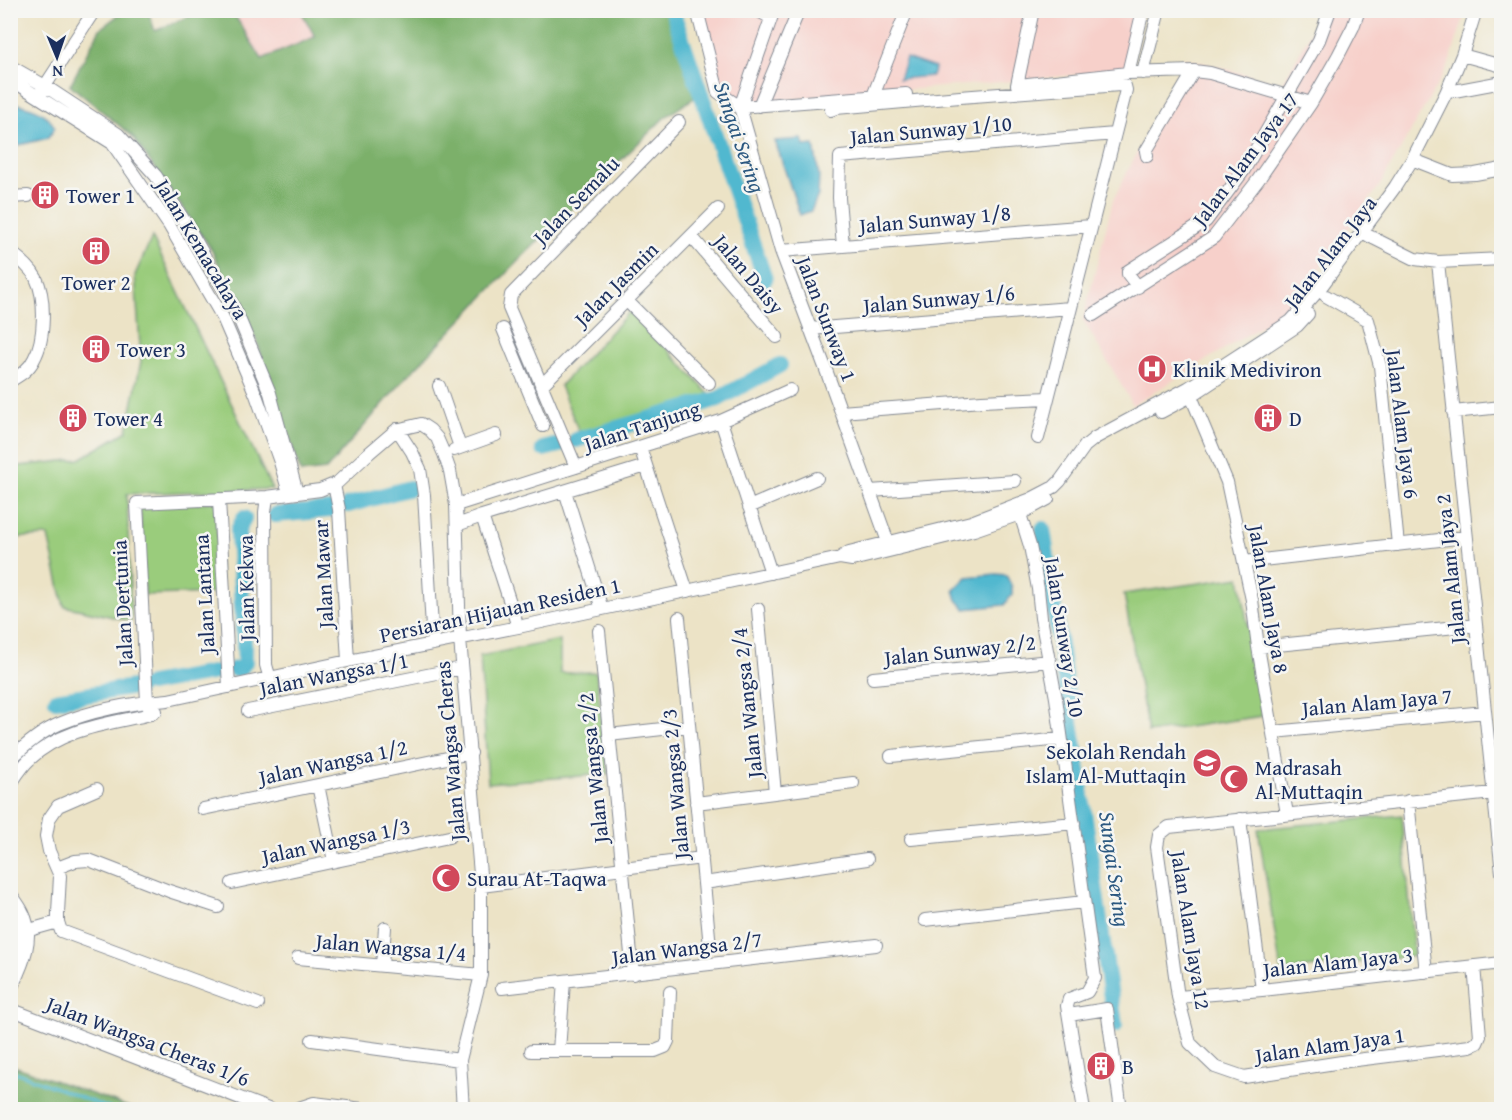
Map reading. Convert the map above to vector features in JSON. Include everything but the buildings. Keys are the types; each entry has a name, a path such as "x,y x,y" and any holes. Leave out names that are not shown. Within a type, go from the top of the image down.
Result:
{"street":[{"path":"42,91 96,10"},
{"path":"697,10 718,92 740,107 1017,85 1128,73 1194,71 1210,73 1311,103"},
{"path":"740,107 773,14 757,10"},
{"path":"759,106 799,10"},
{"path":"873,96 907,10"},
{"path":"1017,85 1033,10"},
{"path":"1128,73 1143,10"},
{"path":"1143,73 1159,10"},
{"path":"1138,287 1128,271 1206,221 1244,170 1319,40 1330,10"},
{"name":"Jalan Alam Jaya 17","path":"1093,315 1214,237 1258,180 1311,103 1343,47 1359,10"},
{"name":"Jalan Alam Jaya","path":"988,516 1054,488 1067,474 1084,446 1095,438 1188,388 1298,314 1318,291 1395,187 1412,160 1466,56 1476,10"},
{"name":"Jalan Alam Jaya","path":"889,545 974,530 1020,514 1043,503 1072,480 1089,451 1099,444 1191,396 1297,326 1326,296 1419,162 1454,91 1484,10"},
{"path":"1466,56 1502,66"},
{"name":"Jalan Kemacahaya","path":"10,66 112,143 169,225 223,318 256,395 293,493"},
{"path":"1147,156 1146,150 1194,71"},
{"name":"Jalan Kemacahaya","path":"10,79 42,91 118,134 156,176 236,311 270,393 293,493"},
{"path":"1454,91 1502,82"},
{"path":"831,110 960,97 1125,86 1126,90 1038,438"},
{"name":"Jalan Sunway 1","path":"740,107 781,251 884,529"},
{"name":"Jalan Semalu","path":"541,386 509,308 511,296 679,122"},
{"name":"Jalan Sunway 1/10","path":"843,246 839,198 840,157 1115,134"},
{"path":"1419,162 1452,175 1502,169"},
{"path":"10,197 28,196"},
{"name":"Jalan Jasmin","path":"541,386 718,209"},
{"name":"Jalan Sunway 1/8","path":"781,251 1091,226"},
{"name":"Jalan Daisy","path":"691,236 777,336"},
{"path":"1369,236 1415,259 1438,262 1502,259"},
{"path":"10,252 26,264 36,278 42,295 43,320 41,339 35,358 27,370 10,381"},
{"name":"Jalan Alam Jaya 2","path":"1438,262 1502,873"},
{"name":"Jalan Alam Jaya 6","path":"1326,296 1368,320 1380,366 1398,545"},
{"path":"627,301 709,383"},
{"name":"Jalan Sunway 1/6","path":"810,329 1070,308"},
{"path":"503,329 543,426"},
{"path":"439,386 460,447"},
{"path":"541,386 576,467"},
{"path":"722,421 790,390"},
{"name":"Jalan Alam Jaya 8","path":"1191,396 1227,482 1252,600 1287,814"},
{"path":"841,412 1048,398"},
{"path":"1454,412 1502,407"},
{"name":"Jalan Tanjung","path":"456,505 722,421 771,573"},
{"name":"Jalan Wangsa Cheras","path":"398,429 421,424 437,438 450,471 456,505 460,639 481,886 481,975 460,1060 463,1110"},
{"path":"219,499 267,497 320,490 334,485 398,429 420,469 424,495 433,644"},
{"path":"444,454 496,435"},
{"path":"640,447 687,591"},
{"path":"457,525 646,466"},
{"path":"749,507 817,478"},
{"path":"870,491 1015,482"},
{"name":"Jalan Mawar","path":"334,485 339,509 348,661"},
{"path":"889,545 1009,511 1020,514 1023,509 1054,488"},
{"path":"564,491 602,609"},
{"name":"Jalan Kekwa","path":"267,497 265,512 266,665 270,679"},
{"name":"Jalan Dertunia","path":"151,714 147,702 136,503 219,499"},
{"name":"Jalan Lantana","path":"219,499 229,687"},
{"name":"Jalan Sunway 2/10","path":"1020,514 1030,546 1050,661 1095,978 1087,992 1069,999 1067,1006 1069,1015"},
{"path":"482,516 518,627"},
{"path":"884,529 889,545"},
{"path":"884,529 889,545"},
{"path":"1244,562 1466,537"},
{"name":"Persiaran Hijauan Residen 1","path":"10,785 31,758 61,731 102,711 168,700 518,627 840,558 849,552 889,545"},
{"name":"Jalan Wangsa 2/4","path":"758,609 776,793"},
{"name":"Jalan Wangsa 2/3","path":"679,618 710,947"},
{"path":"1258,646 1476,625"},
{"name":"Jalan Wangsa 2/2","path":"599,631 633,974"},
{"name":"Jalan Sunway 2/2","path":"873,678 1050,661"},
{"name":"Jalan Wangsa 1/1","path":"248,711 462,668"},
{"name":"Persiaran Hijauan Residen 1","path":"10,760 43,733 101,725 151,714 168,700"},
{"name":"Jalan Alam Jaya 7","path":"1273,732 1485,712"},
{"path":"609,735 689,726"},
{"path":"891,756 1061,739"},
{"name":"Jalan Wangsa 1/2","path":"203,809 471,753"},
{"path":"696,803 853,783"},
{"path":"318,785 334,861"},
{"path":"97,789 58,806 49,819 46,836 49,851 60,876 58,922 61,931 258,1004"},
{"path":"1262,990 1240,819 1493,792"},
{"path":"1408,801 1426,972"},
{"name":"Jalan Alam Jaya 12","path":"1190,1043 1178,997 1157,847 1159,835 1169,826 1240,819"},
{"path":"911,839 1074,823"},
{"name":"Jalan Wangsa 1/3","path":"232,883 449,837"},
{"path":"481,886 702,858"},
{"path":"704,883 867,859"},
{"path":"57,868 75,861 88,860 218,907"},
{"path":"10,893 23,913 23,930"},
{"path":"926,920 1084,902"},
{"path":"10,915 28,940 24,960 10,991"},
{"path":"23,930 58,922"},
{"path":"382,965 385,928"},
{"name":"Jalan Wangsa 2/7","path":"502,988 876,945"},
{"name":"Jalan Wangsa 1/4","path":"298,958 481,975"},
{"name":"Jalan Alam Jaya 3","path":"1178,997 1262,990 1502,963"},
{"name":"Jalan Alam Jaya 1","path":"1190,1043 1215,1066 1244,1077 1470,1046 1477,1043 1480,1036 1474,966"},
{"path":"559,1051 564,981"},
{"path":"531,1051 655,1051 665,1047 668,1041 670,992"},
{"name":"Jalan Wangsa Cheras 1/6","path":"10,1009 271,1110"},
{"path":"1084,1110 1069,1015 1107,1010 1121,1110"},
{"path":"312,1040 460,1060"},
{"path":"293,1110 314,1103 371,1110"}],"shaded area":[{"path":"232,11 301,11 315,37 262,59"},
{"path":"702,11 1139,11 1125,70 747,103 722,90"},
{"path":"1323,11 1466,11 1449,64 1380,185 1301,294 1273,319 1133,405 1083,320 1113,200 1185,58 1282,84"}],"green space":[{"path":"394,10 667,10 697,96 664,118 520,259 403,381 326,470 301,473 256,339 210,247 132,136 70,85 100,29 124,11 148,11 155,31 201,11 232,11 262,59 315,37 301,11 377,11 380,15"},
{"path":"152,237 272,489 127,494 131,621 64,606 48,536 11,538 11,467 80,459 127,431 141,361 135,275"},
{"path":"631,310 711,396 580,434 560,386"},
{"path":"216,502 220,593 145,595 140,505"},
{"path":"1240,577 1262,716 1148,733 1124,594"},
{"path":"560,640 560,673 596,672 608,774 488,783 480,656"},
{"path":"1402,815 1414,956 1281,971 1258,829"},
{"path":"11,1065 134,1109 11,1109"}],"water":[{"path":"906,58 935,68 932,76 899,79"},
{"path":"10,102 36,110 47,117 55,128 48,138 11,147"},
{"path":"802,139 804,146 814,145 819,176 818,195 811,211 800,215 775,141"},
{"path":"1006,575 1012,587 1012,595 1004,605 965,609 957,600 954,590 967,577"}],"waterway":[{"name":"Sungai Sering","path":"672,10 765,279"},
{"path":"576,440 718,399 780,365"},
{"path":"543,449 559,445"},
{"path":"348,505 410,488"},
{"path":"275,515 330,510"},
{"path":"235,669 241,668 245,662 238,530 244,518"},
{"name":"Sungai Sering","path":"1043,529 1115,1025"},
{"path":"150,684 217,672"},
{"path":"56,700 140,686"},
{"path":"10,1070 113,1110"}],"place":[{"name":"Tower 1","path":"45,195"},
{"name":"Tower 2","path":"96,251"},
{"name":"Tower 3","path":"96,349"},
{"name":"Klinik Mediviron","path":"1152,369"},
{"name":"Tower 4","path":"73,418"},
{"name":"D","path":"1268,418"},
{"name":"Sekolah Rendah Islam Al-Muttaqin","path":"1207,763"},
{"name":"Madrasah Al-Muttaqin","path":"1234,779"},
{"name":"Surau At-Taqwa","path":"446,878"},
{"name":"B","path":"1101,1066"}]}
